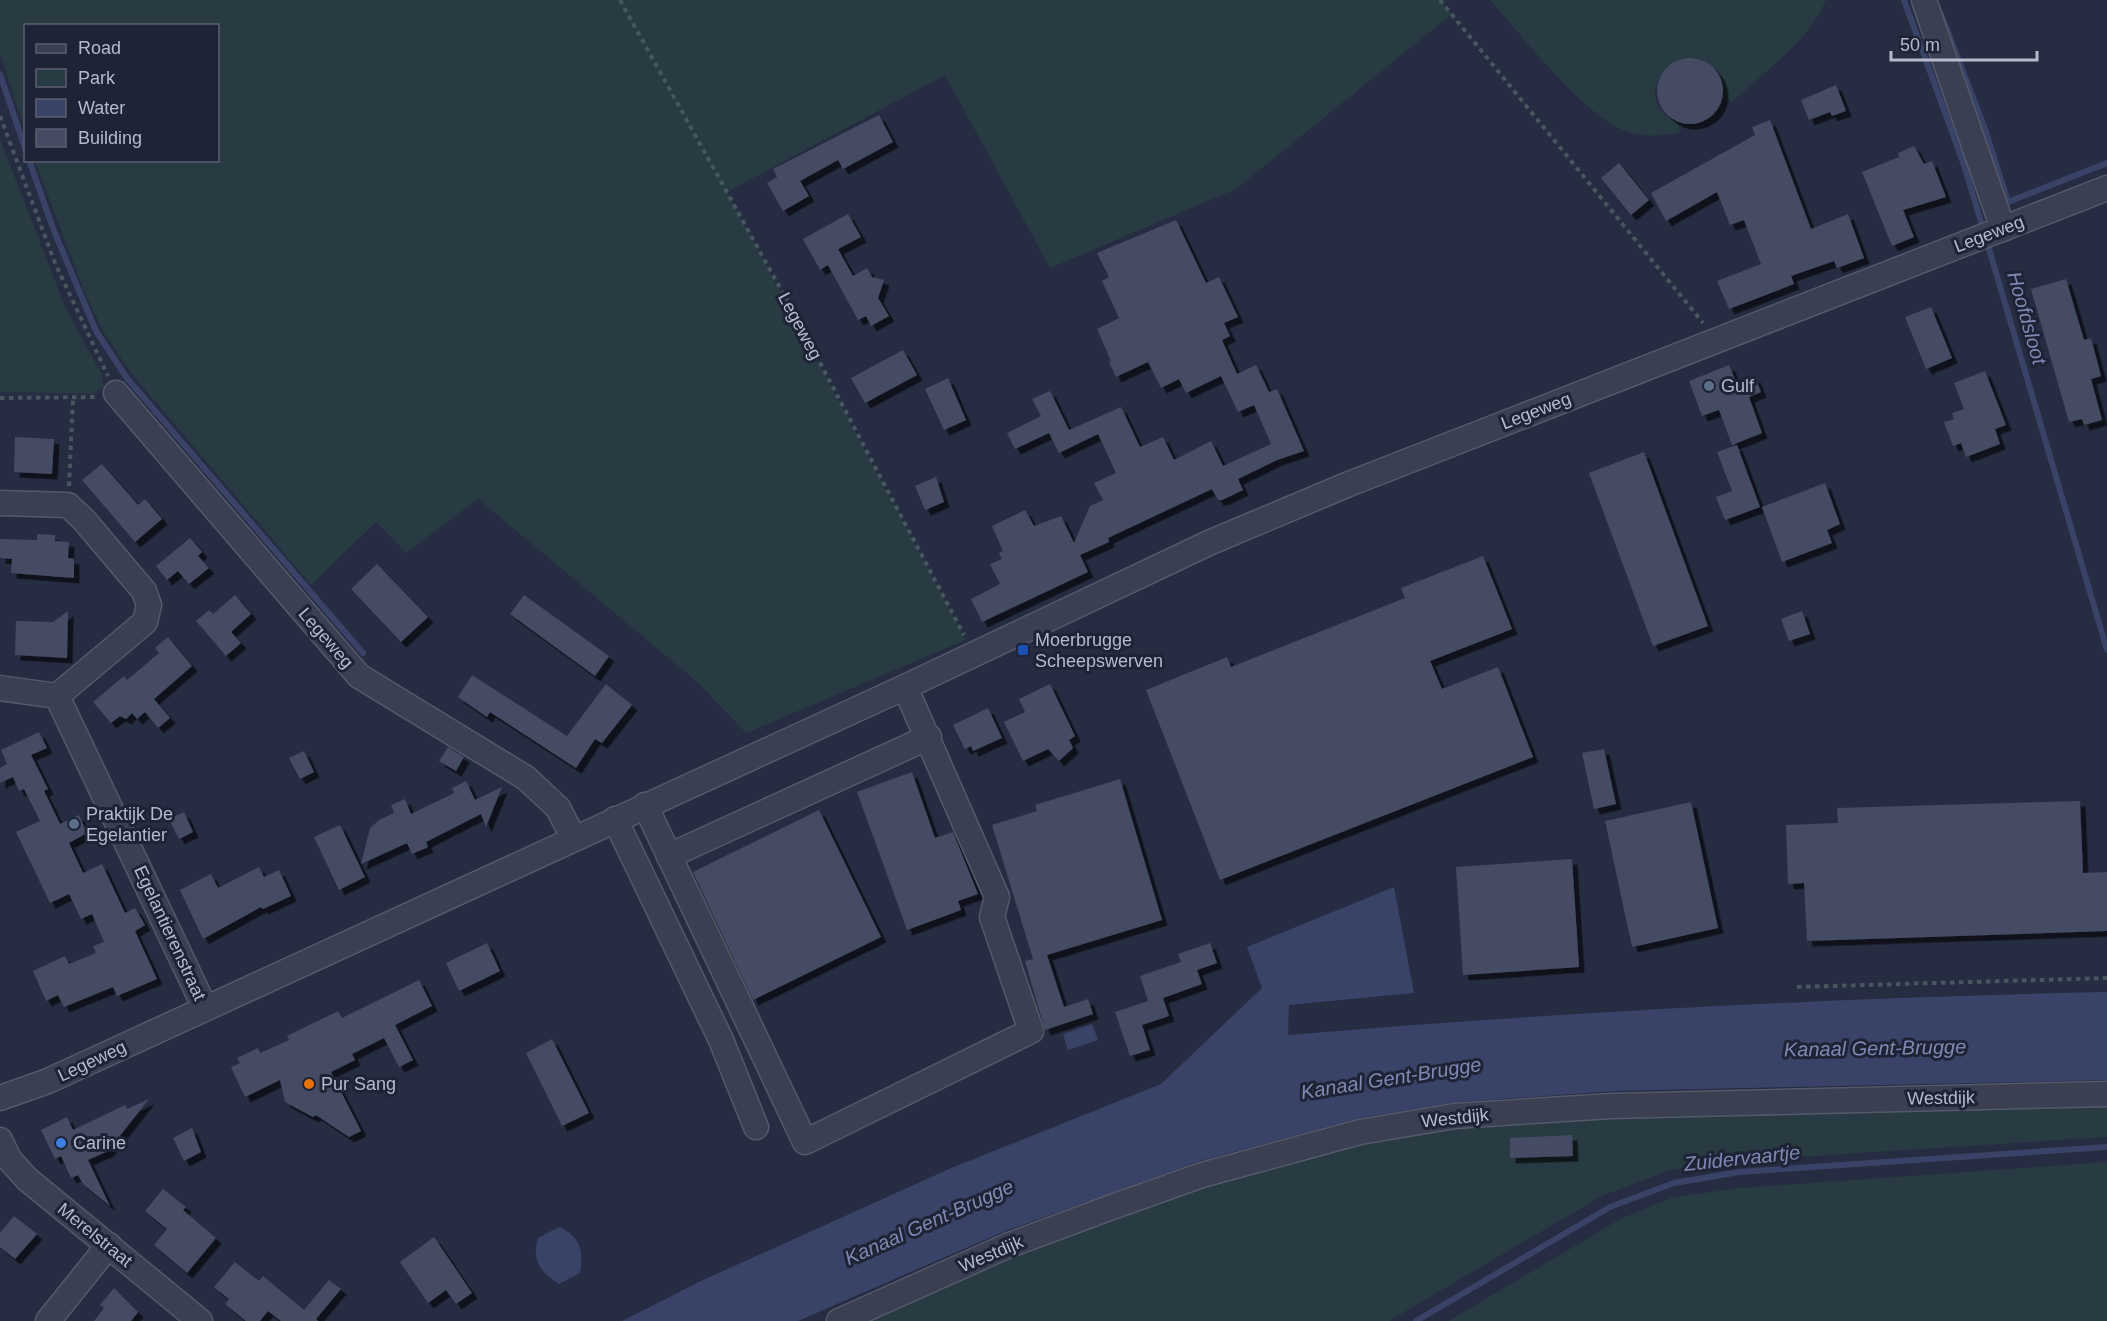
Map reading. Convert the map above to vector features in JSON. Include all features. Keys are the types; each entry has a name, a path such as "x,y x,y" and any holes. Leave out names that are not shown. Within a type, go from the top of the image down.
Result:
{"street":[{"path":"1924,0 2003,229"},
{"name":"Legeweg","path":"0,1098 48,1081 573,837 905,687 1211,542 1349,484 2107,188"},
{"name":"Legeweg","path":"116,393 359,676 526,778 558,808 573,837"},
{"path":"0,503 68,505 84,520 144,591 148,605 145,622 57,696 0,688"},
{"path":"645,805 805,1142 1031,1031 992,917 997,897 905,687"},
{"name":"Egelantierenstraat","path":"57,696 205,1008"},
{"path":"669,856 929,738"},
{"path":"615,819 721,1040 756,1127"},
{"name":"Westdijk","path":"838,1321 1007,1246 1112,1207 1203,1175 1360,1132 1455,1116 1611,1106 2107,1094"},
{"name":"Merelstraat","path":"0,1140 9,1159 27,1179 200,1321"},
{"path":"48,1321 109,1245"}],"path":[{"name":"Legeweg","path":"620,0 789,304 974,655"},
{"path":"1440,0 1716,340"},
{"path":"0,116 55,262 116,393"},
{"path":"0,398 73,399 68,505"},
{"path":"1797,987 2107,978"}],"green space":[{"path":"0,0 1440,0 1452,14 1236,189 1050,268 945,75 727,192 966,640 746,733 696,681 478,499 406,553 376,522 311,585 131,373 104,333 84,291 35,162 219,162 219,24 24,24 24,128 0,53"},
{"path":"1490,0 1826,0 1809,29 1797,43 1732,102 1723,98 1717,75 1706,62 1692,58 1678,61 1665,70 1657,83 1656,98 1663,113 1679,124 1680,133 1650,136 1621,129 1587,106 1552,71"},
{"path":"0,139 66,309 101,373 104,386 94,394 0,392"},
{"path":"2107,1103 2107,1137 1737,1161 1670,1170 1602,1196 1389,1321 856,1321 1011,1253 1207,1183 1365,1141 1461,1125 1616,1115"},
{"path":"2107,1162 2107,1321 1449,1321 1620,1219 1674,1197 1740,1188"}],"water":[{"name":"Kanaal Gent-Brugge","path":"1394,887 1414,993 1289,1005 1288,1035 1493,1019 1697,1007 2107,992 2107,1080 1615,1091 1458,1102 1360,1118 1200,1161 1003,1232 798,1321 622,1321 703,1280 949,1169 1161,1084 1262,988 1247,947"},
{"path":"1092,1024 1098,1040 1068,1050 1063,1034"},
{"path":"559,1227 576,1240 581,1251 581,1258 580,1273 559,1284 539,1265 536,1246 538,1238"}],"building":[{"path":"1690,58 1703,60 1713,68 1721,78 1723,91 1721,104 1713,114 1703,122 1690,124 1677,122 1667,114 1659,104 1657,91 1659,78 1667,68 1677,60"},
{"path":"1836,85 1846,111 1832,116 1830,112 1809,120 1801,100"},
{"path":"879,115 893,142 843,169 838,160 800,181 809,196 783,211 767,183 777,177 773,169"},
{"path":"1770,120 1811,229 1848,214 1864,258 1837,268 1834,261 1791,276 1794,284 1729,309 1717,281 1761,264 1744,220 1730,225 1717,192 1666,221 1651,193 1755,135 1752,127"},
{"path":"1914,146 1924,164 1932,161 1946,197 1903,210 1914,237 1892,246 1862,172 1899,157 1898,153"},
{"path":"1619,163 1649,200 1631,215 1601,178"},
{"path":"848,214 861,237 838,249 853,276 867,268 872,277 884,280 878,298 889,316 871,326 866,316 858,320 828,265 820,270 803,239"},
{"path":"1176,220 1206,283 1219,277 1238,317 1224,323 1230,336 1222,340 1237,374 1256,365 1269,392 1277,389 1304,451 1277,460 1238,479 1243,490 1222,500 1218,500 1212,489 1108,538 1109,542 1080,555 1088,572 982,622 971,599 1000,584 990,564 1002,559 999,553 1003,551 992,526 1025,510 1034,526 1061,516 1074,543 1090,506 1103,500 1094,483 1116,473 1098,434 1059,453 1049,433 1015,449 1007,433 1041,416 1032,399 1050,391 1069,430 1121,407 1140,447 1163,437 1174,460 1211,441 1223,466 1271,444 1254,405 1238,412 1221,376 1186,393 1179,379 1161,388 1148,362 1116,377 1109,362 1111,361 1097,329 1119,318 1102,281 1109,277 1097,253"},
{"path":"2066,279 2084,340 2091,338 2101,376 2091,379 2102,420 2084,425 2082,419 2069,422 2031,289"},
{"path":"1931,307 1952,358 1926,369 1905,317"},
{"path":"903,350 917,375 865,403 851,378"},
{"path":"1729,365 1737,384 1755,377 1761,392 1749,397 1762,433 1732,445 1719,410 1702,416 1689,381"},
{"path":"1985,371 2006,425 1995,429 2000,444 1966,457 1961,443 1953,446 1944,422 1954,419 1952,413 1964,409 1954,383"},
{"path":"948,378 966,420 944,430 925,389"},
{"path":"15,437 54,439 52,474 14,472"},
{"path":"1737,445 1760,507 1725,520 1716,497 1732,491 1717,452"},
{"path":"1644,452 1708,626 1653,646 1589,473"},
{"path":"102,464 138,505 145,499 162,519 135,542 82,480"},
{"path":"936,477 944,502 925,510 915,486"},
{"path":"1825,483 1840,524 1827,530 1832,543 1782,562 1762,507"},
{"path":"37,534 55,535 55,541 69,542 68,558 74,559 74,578 11,573 12,559 0,558 0,539 37,540"},
{"path":"190,538 202,552 198,556 209,568 189,584 178,571 167,580 156,566"},
{"path":"1483,556 1512,629 1430,661 1442,689 1498,667 1533,757 1220,880 1146,690 1227,657 1231,667 1405,598 1401,588"},
{"path":"377,564 428,617 401,642 351,589"},
{"path":"235,595 251,614 231,632 241,643 226,656 196,621 209,610 213,614"},
{"path":"524,595 609,656 595,676 510,614"},
{"path":"68,611 67,658 15,655 16,621 53,622"},
{"path":"1802,611 1810,634 1789,641 1781,619"},
{"path":"168,637 192,666 154,699 170,718 158,728 145,712 137,719 132,713 126,719 120,716 111,723 93,702 124,676 127,680 159,653 155,648"},
{"path":"472,675 567,736 606,684 632,705 602,743 595,739 576,768 490,712 487,717 458,697"},
{"path":"1050,684 1075,736 1069,740 1073,748 1059,761 1048,749 1023,761 1004,722 1025,712 1019,699"},
{"path":"988,708 1002,738 973,751 971,746 965,749 953,725"},
{"path":"39,732 47,748 31,755 48,789 44,791 60,824 79,815 87,833 69,843 83,873 102,864 125,913 135,908 145,925 135,931 157,979 117,996 113,987 64,1007 58,995 46,1001 33,971 65,956 69,964 96,953 93,946 104,942 92,914 81,919 69,894 50,903 16,832 40,821 24,789 19,791 13,777 0,783 0,768 7,764 1,750"},
{"path":"448,747 464,757 456,771 439,761"},
{"path":"1604,749 1616,804 1594,809 1582,753"},
{"path":"304,751 314,772 300,779 289,758"},
{"path":"912,772 935,838 953,832 978,894 958,901 961,910 907,930 857,792"},
{"path":"1120,779 1162,920 1047,955 1064,1007 1088,999 1093,1014 1045,1030 1025,961 1033,959 992,825 1037,811 1035,805"},
{"path":"466,781 475,800 502,787 486,827 481,814 426,842 428,847 412,854 407,843 361,864 370,828 379,820 394,813 391,805 405,799 411,814 454,793 452,788"},
{"path":"2080,801 2083,873 2107,872 2107,931 1807,941 1804,883 1788,884 1786,825 1838,823 1837,808"},
{"path":"1691,802 1718,928 1632,947 1605,821"},
{"path":"819,810 881,937 753,1000 693,872"},
{"path":"184,812 193,832 179,839 169,819"},
{"path":"340,825 365,877 339,890 314,837"},
{"path":"1572,859 1579,967 1463,975 1456,867"},
{"path":"259,867 264,877 279,870 291,896 263,909 261,907 203,939 180,890 211,874 218,888"},
{"path":"487,943 500,971 459,991 446,963"},
{"path":"1210,943 1217,963 1197,970 1202,984 1163,998 1169,1016 1142,1025 1150,1050 1130,1056 1115,1012 1148,1001 1140,976 1181,962 1178,954"},
{"path":"419,980 432,1006 395,1025 413,1060 399,1067 384,1038 352,1054 355,1060 331,1072 361,1131 349,1137 316,1115 313,1117 285,1102 280,1080 245,1097 231,1067 240,1063 237,1058 258,1048 260,1053 289,1040 287,1036 338,1011 342,1018"},
{"path":"552,1039 589,1113 562,1126 526,1053"},
{"path":"149,1099 108,1151 88,1160 110,1206 83,1184 78,1175 71,1178 61,1156 55,1159 41,1130 67,1117 73,1130 125,1105 127,1109"},
{"path":"192,1128 201,1152 184,1161 173,1138"},
{"path":"1572,1135 1573,1156 1510,1158 1510,1138"},
{"path":"163,1189 186,1207 183,1210 216,1238 187,1273 154,1245 167,1229 145,1211"},
{"path":"14,1216 37,1234 15,1259 0,1247 0,1233"},
{"path":"434,1237 472,1293 456,1304 446,1290 428,1303 400,1262"},
{"path":"235,1262 259,1281 263,1276 304,1310 329,1280 341,1289 316,1319 318,1321 281,1321 268,1311 260,1321 246,1321 225,1304 229,1299 214,1287"},
{"path":"114,1288 138,1312 131,1321 94,1321 104,1308 100,1305"}],"waterway":[{"name":"Hoofdsloot","path":"1904,0 1964,165 1984,232"},
{"path":"1941,14 1985,129 2008,202 2107,163"},
{"path":"0,74 24,145"},
{"path":"30,162 54,231 96,331 126,377 363,653"},
{"name":"Hoofdsloot","path":"1987,242 2107,650"},
{"name":"Zuidervaartje","path":"1416,1321 1610,1207 1674,1183 1739,1172 2107,1147"}],"place":[{"name":"Gulf","path":"1709,386"},
{"name":"Moerbrugge Scheepswerven","path":"1023,650"},
{"name":"Praktijk De Egelantier","path":"74,824"},
{"name":"Pur Sang","path":"309,1084"},
{"name":"Carine","path":"61,1143"}]}
